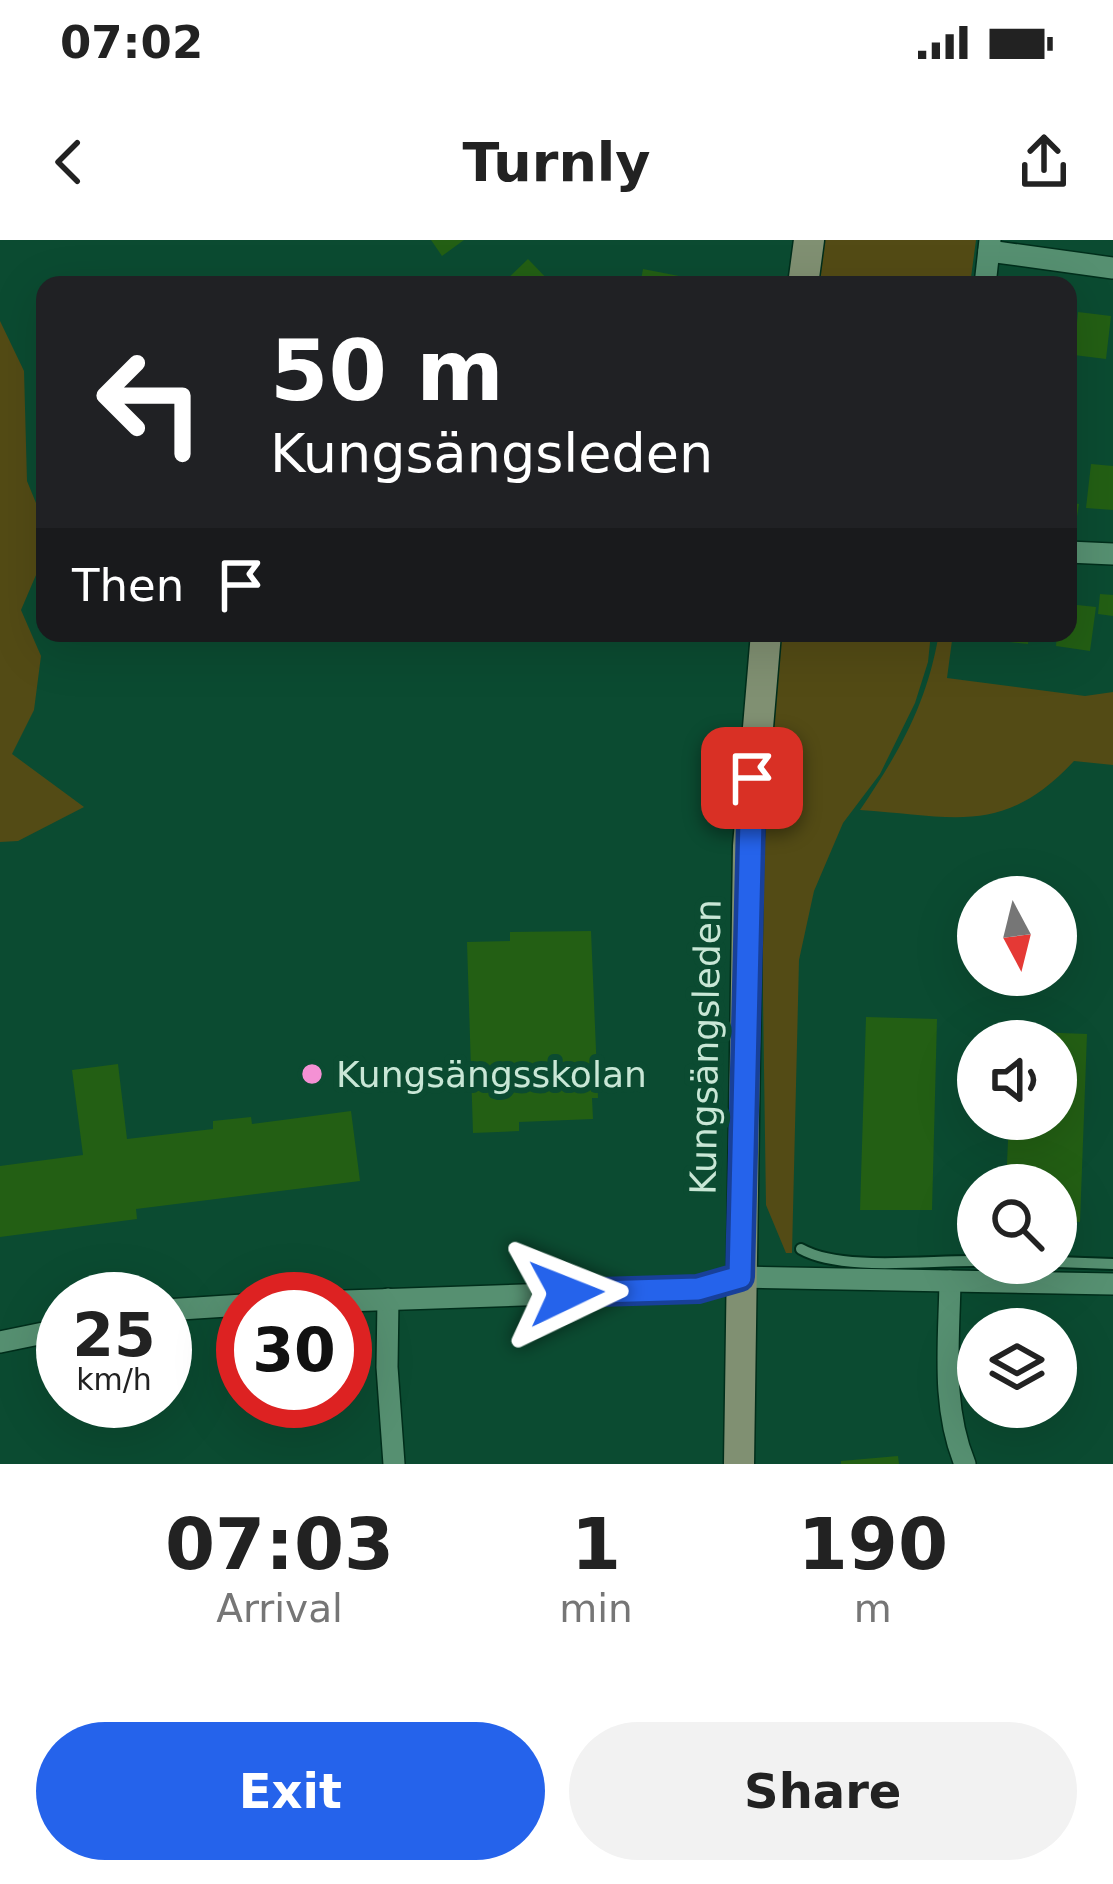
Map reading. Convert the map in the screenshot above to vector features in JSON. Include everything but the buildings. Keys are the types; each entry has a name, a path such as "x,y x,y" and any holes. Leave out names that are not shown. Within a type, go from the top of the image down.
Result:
{"main road":[{"path":"804,276 808,240"},
{"name":"Kungsängsleden","path":"739,1464 748,846 765,642"}],"street":[{"path":"986,276 989,246 1113,268"},
{"path":"1077,552 1113,554"},
{"path":"372,1300 698,1289 740,1277 1113,1284"},
{"path":"950,1281 948,1400 953,1436 965,1464"},
{"path":"388,1299 394,1464"},
{"path":"0,1342 36,1335"}],"lane":[{"path":"801,1249 816,1258 843,1261 957,1261"},
{"path":"1077,1263 1113,1264"}],"shaded area":[{"path":"824,240 976,240 971,276 819,276"},
{"path":"0,321 24,371 27,481 36,503 36,575 21,610 41,656 34,710 12,754 84,807 18,841 0,842"},
{"path":"780,642 930,642 915,703 880,774 843,823 814,891 799,960 792,1253 786,1253 766,1205 761,863"},
{"path":"937,642 952,642 947,678 1085,696 1113,692 1113,765 1074,761 1024,802 976,816 860,810 910,726"}],"place":[{"name":"Kungsängsskolan","path":"312,1074"}],"route":[{"path":"566,1293 698,1289 740,1277 752,778"}]}
